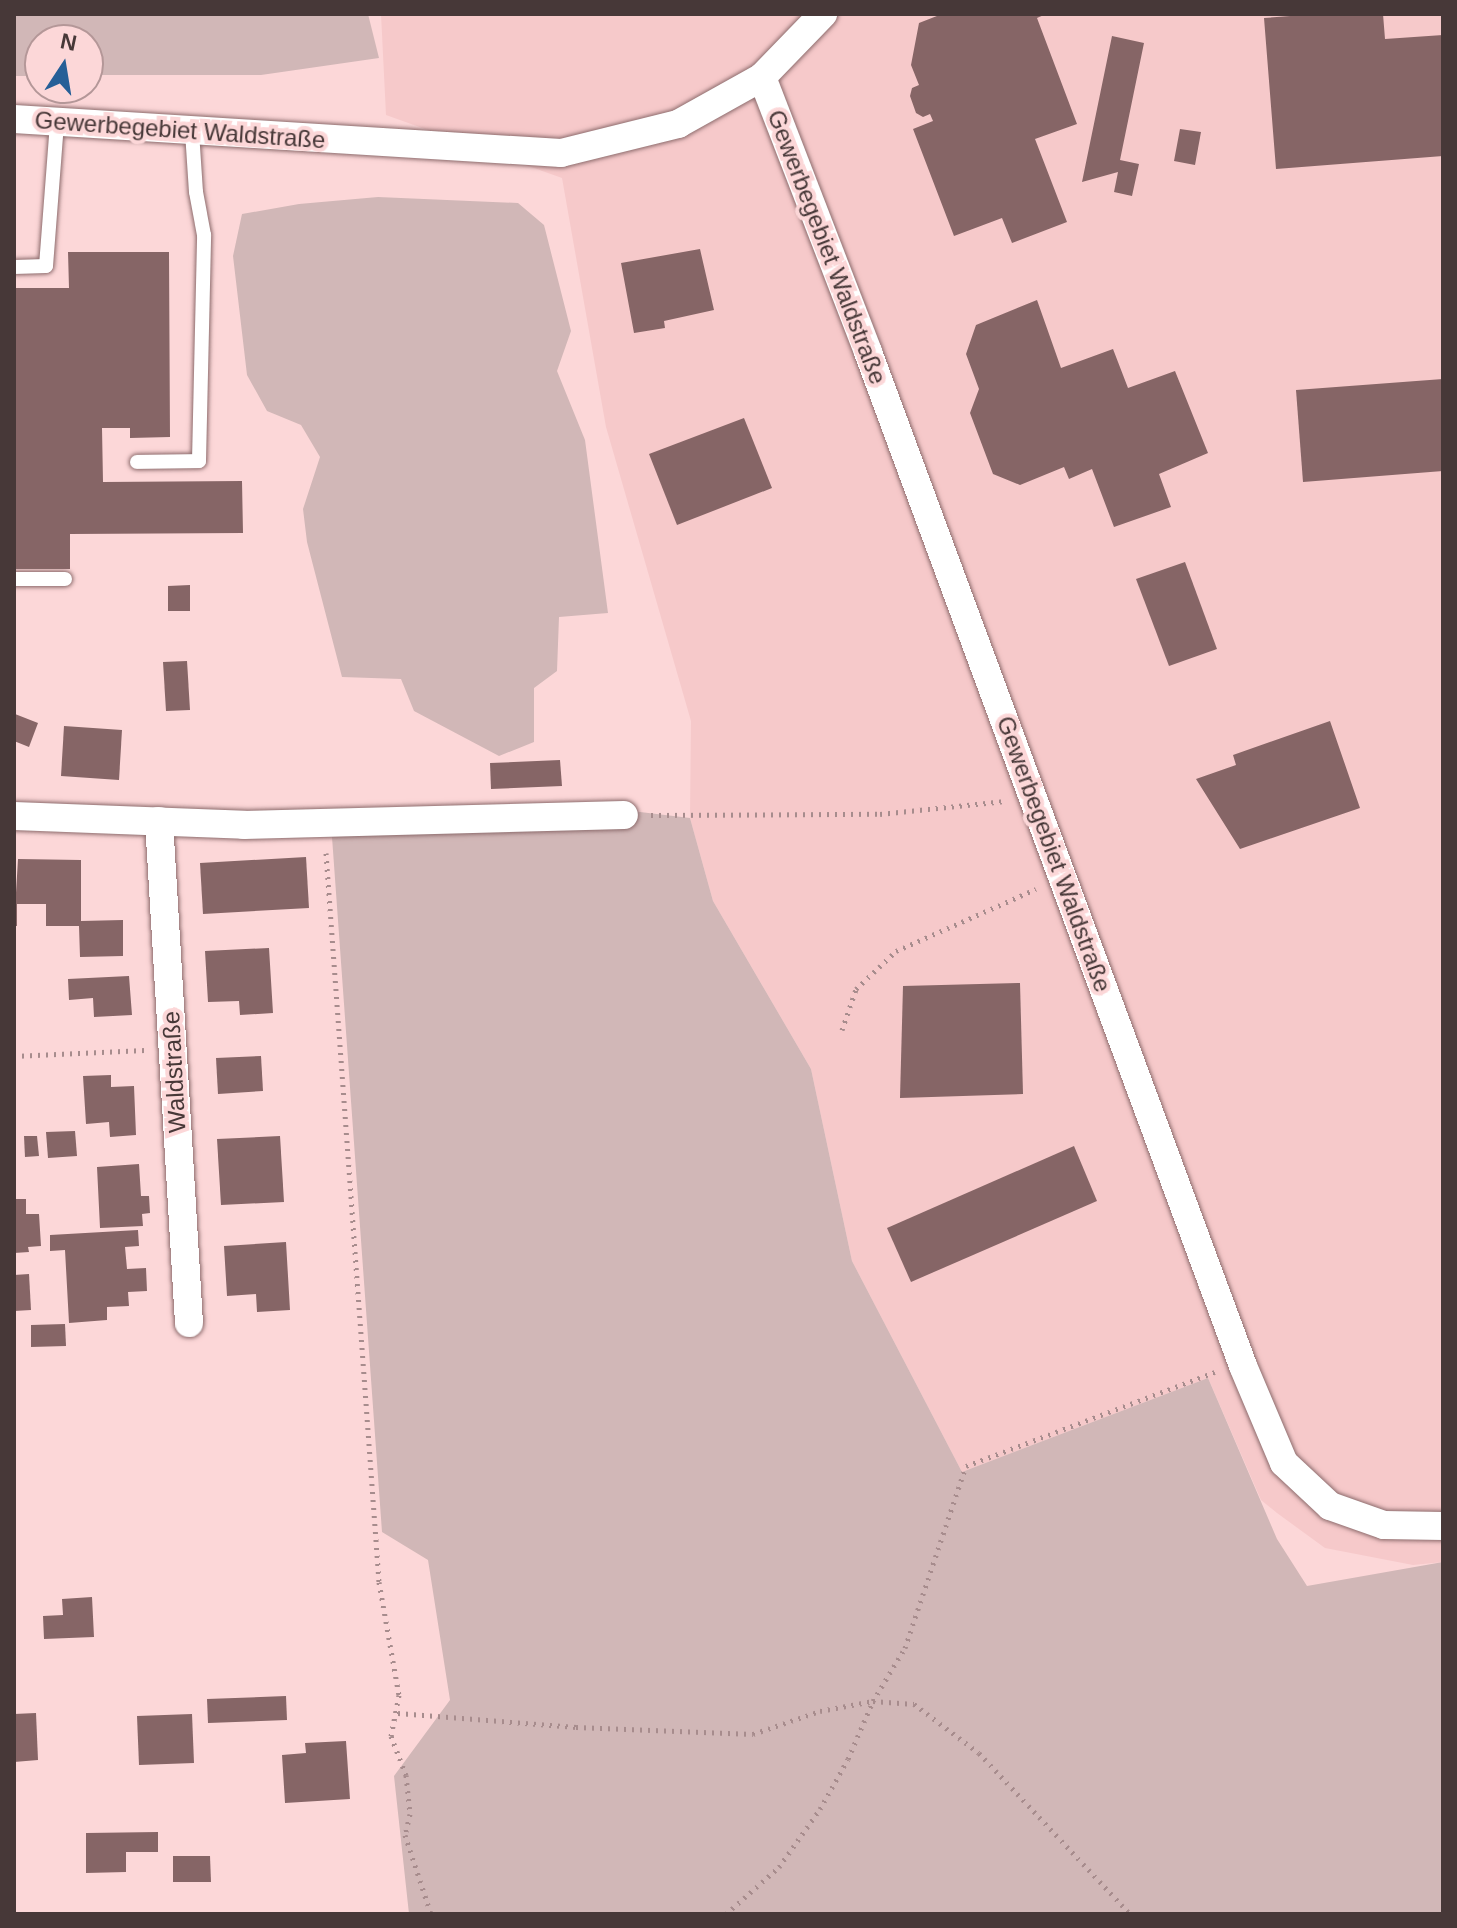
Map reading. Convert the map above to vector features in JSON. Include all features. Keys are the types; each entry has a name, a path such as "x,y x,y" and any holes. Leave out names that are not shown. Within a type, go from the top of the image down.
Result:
{"street":[{"name":"Gewerbegebiet Waldstraße","path":"14,119 561,153 678,124 762,77 823,14"},
{"name":"Gewerbegebiet Waldstraße","path":"762,77 1241,1360 1284,1463 1330,1506 1384,1525 1443,1526"},
{"path":"14,816 244,825 624,815"},
{"name":"Waldstraße","path":"159,821 189,1323"}],"lane":[{"path":"14,267 46,266 57,122"},
{"path":"137,462 199,461 204,235 196,192 192,131"},
{"path":"14,579 65,579"}],"path":[{"path":"624,815 880,814 1033,798"},
{"path":"325,824 379,1582 399,1695 398,1713 391,1736 406,1775 410,1814 405,1835 431,1914"},
{"path":"842,1030 856,989 896,951 1062,876"},
{"path":"14,1056 173,1050"},
{"path":"726,1914 779,1867 820,1809 873,1701 905,1648 966,1466 1241,1360"},
{"path":"398,1713 576,1727 753,1734 820,1711 873,1701 914,1704 979,1753 1130,1914"}],"shaded area":[{"path":"14,14 368,14 379,58 261,75 104,75 104,24 24,24 24,76 14,76"},
{"path":"381,14 1443,14 1443,1562 1413,1565 1325,1548 1277,1513 1261,1500 1208,1378 962,1472 852,1261 811,1069 713,901 690,818 691,721 606,427 562,178 386,115"},
{"path":"378,197 518,203 544,225 571,331 557,371 585,440 608,613 559,617 557,671 534,688 534,742 499,756 414,711 401,679 342,677 307,542 303,509 320,457 301,425 267,411 247,375 233,256 242,214 299,204"},
{"path":"590,806 690,818 713,901 811,1069 852,1261 962,1472 1208,1378 1277,1539 1307,1586 1443,1562 1443,1914 409,1914 394,1776 450,1700 428,1560 382,1532 332,837"}],"building":[{"path":"942,14 1046,14 1037,18 1077,124 1035,139 1067,222 1012,243 1002,218 954,236 913,129 933,121 930,114 923,117 916,113 910,96 912,88 919,85 911,65 919,23"},
{"path":"1383,14 1385,39 1443,35 1443,156 1276,169 1264,18"},
{"path":"1112,36 1144,43 1120,160 1139,164 1132,196 1114,192 1118,172 1082,182"},
{"path":"1180,129 1201,132 1195,165 1174,161"},
{"path":"700,249 714,310 664,321 665,328 634,333 621,263"},
{"path":"68,252 169,252 170,437 130,438 130,428 102,428 103,482 242,481 243,533 70,534 70,569 14,569 14,288 69,288"},
{"path":"1037,300 1061,368 1113,349 1128,388 1175,371 1208,453 1159,474 1171,507 1114,527 1092,469 1069,479 1064,467 1020,485 993,474 970,413 979,389 966,354 976,325"},
{"path":"1443,379 1443,471 1303,482 1296,390"},
{"path":"744,418 772,488 677,525 649,454"},
{"path":"1185,562 1217,649 1169,666 1136,579"},
{"path":"190,585 190,611 168,611 168,586"},
{"path":"187,661 190,710 166,711 163,662"},
{"path":"15,714 38,723 29,747 14,741"},
{"path":"1330,721 1360,808 1240,849 1196,779 1236,765 1233,755"},
{"path":"64,726 122,730 119,780 61,776"},
{"path":"560,760 562,786 491,789 490,763"},
{"path":"306,857 309,908 203,914 200,863"},
{"path":"18,859 81,860 81,921 123,920 123,956 80,957 79,926 46,926 46,904 17,904 17,926 14,926"},
{"path":"269,948 273,1013 240,1015 239,1001 208,1002 205,951"},
{"path":"129,976 132,1015 94,1017 93,998 69,1000 68,979"},
{"path":"1020,983 1023,1094 900,1098 903,986"},
{"path":"261,1056 263,1091 218,1094 216,1058"},
{"path":"111,1075 111,1087 134,1086 136,1135 110,1137 109,1122 86,1124 83,1076"},
{"path":"75,1131 77,1156 48,1158 46,1132"},
{"path":"24,1136 37,1136 39,1156 25,1157"},
{"path":"280,1136 284,1202 221,1205 217,1139"},
{"path":"1074,1146 1097,1201 911,1282 887,1228"},
{"path":"139,1164 141,1196 149,1196 150,1213 142,1214 143,1226 100,1228 97,1167"},
{"path":"14,1199 26,1199 26,1214 39,1214 41,1246 28,1247 29,1252 14,1253"},
{"path":"138,1230 139,1246 125,1247 127,1269 146,1268 147,1291 128,1292 129,1306 107,1307 107,1320 69,1323 65,1250 50,1251 50,1235"},
{"path":"286,1242 290,1310 257,1312 256,1294 227,1296 224,1246"},
{"path":"29,1274 31,1310 14,1311 14,1275"},
{"path":"65,1324 66,1346 31,1347 31,1325"},
{"path":"92,1597 94,1637 44,1639 43,1616 63,1615 62,1599"},
{"path":"286,1696 287,1720 208,1723 207,1699"},
{"path":"36,1713 38,1760 14,1762 14,1714"},
{"path":"192,1714 194,1763 139,1765 137,1716"},
{"path":"346,1741 350,1799 285,1803 282,1755 306,1753 305,1743"},
{"path":"158,1832 158,1852 126,1852 126,1872 86,1873 86,1833"},
{"path":"173,1856 210,1856 211,1882 173,1882"}]}
